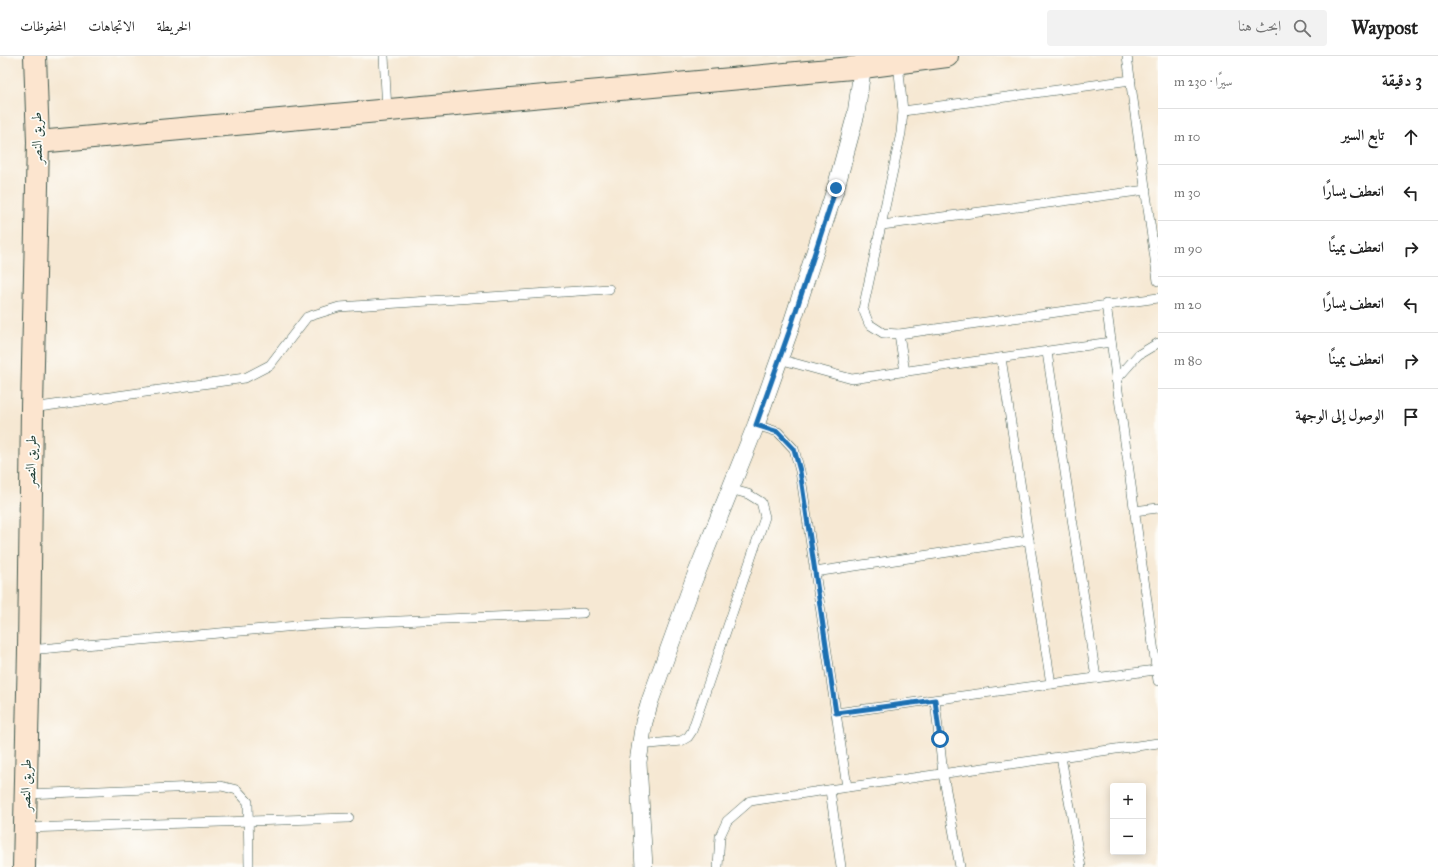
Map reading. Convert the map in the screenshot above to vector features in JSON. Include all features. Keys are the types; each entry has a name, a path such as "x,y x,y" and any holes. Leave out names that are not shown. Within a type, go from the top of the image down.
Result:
{"main road":[{"name":"طريق النصر","path":"24,867 38,142 35,56"},
{"path":"38,142 387,110 864,61 898,63 947,56"}],"street":[{"path":"644,867 638,762 650,701 730,489 756,425 836,188 856,114 864,61"}],"lane":[{"path":"384,56 387,110"},
{"path":"1127,56 1158,280"},
{"path":"898,63 903,111 901,134 863,309 869,324 883,333 899,334 1106,304 1158,298"},
{"path":"903,111 1131,80"},
{"path":"882,226 1146,190"},
{"path":"32,408 245,378 270,366 307,317 339,307 609,289"},
{"path":"1106,304 1158,681"},
{"path":"899,334 904,372"},
{"path":"779,358 852,379 1111,342"},
{"path":"1116,380 1138,355 1158,343"},
{"path":"1047,352 1096,678"},
{"path":"1001,358 1051,684"},
{"path":"756,425 778,432 794,449 800,471 847,787"},
{"path":"640,746 681,741 688,737 692,730 765,517 761,502 748,494 730,489"},
{"path":"1134,511 1158,508"},
{"path":"815,572 1029,540"},
{"path":"29,650 308,625 584,613"},
{"path":"836,713 1156,670"},
{"path":"935,700 943,774 960,867"},
{"path":"718,867 720,836 727,821 750,801 1158,743"},
{"path":"1061,757 1081,867"},
{"path":"26,794 221,786 237,790 248,802 249,867"},
{"path":"830,790 841,867"},
{"path":"25,828 349,818"}],"route":[{"path":"836,188 789,332 756,425 778,432 794,449 800,471 836,713 935,700 940,739"}]}
